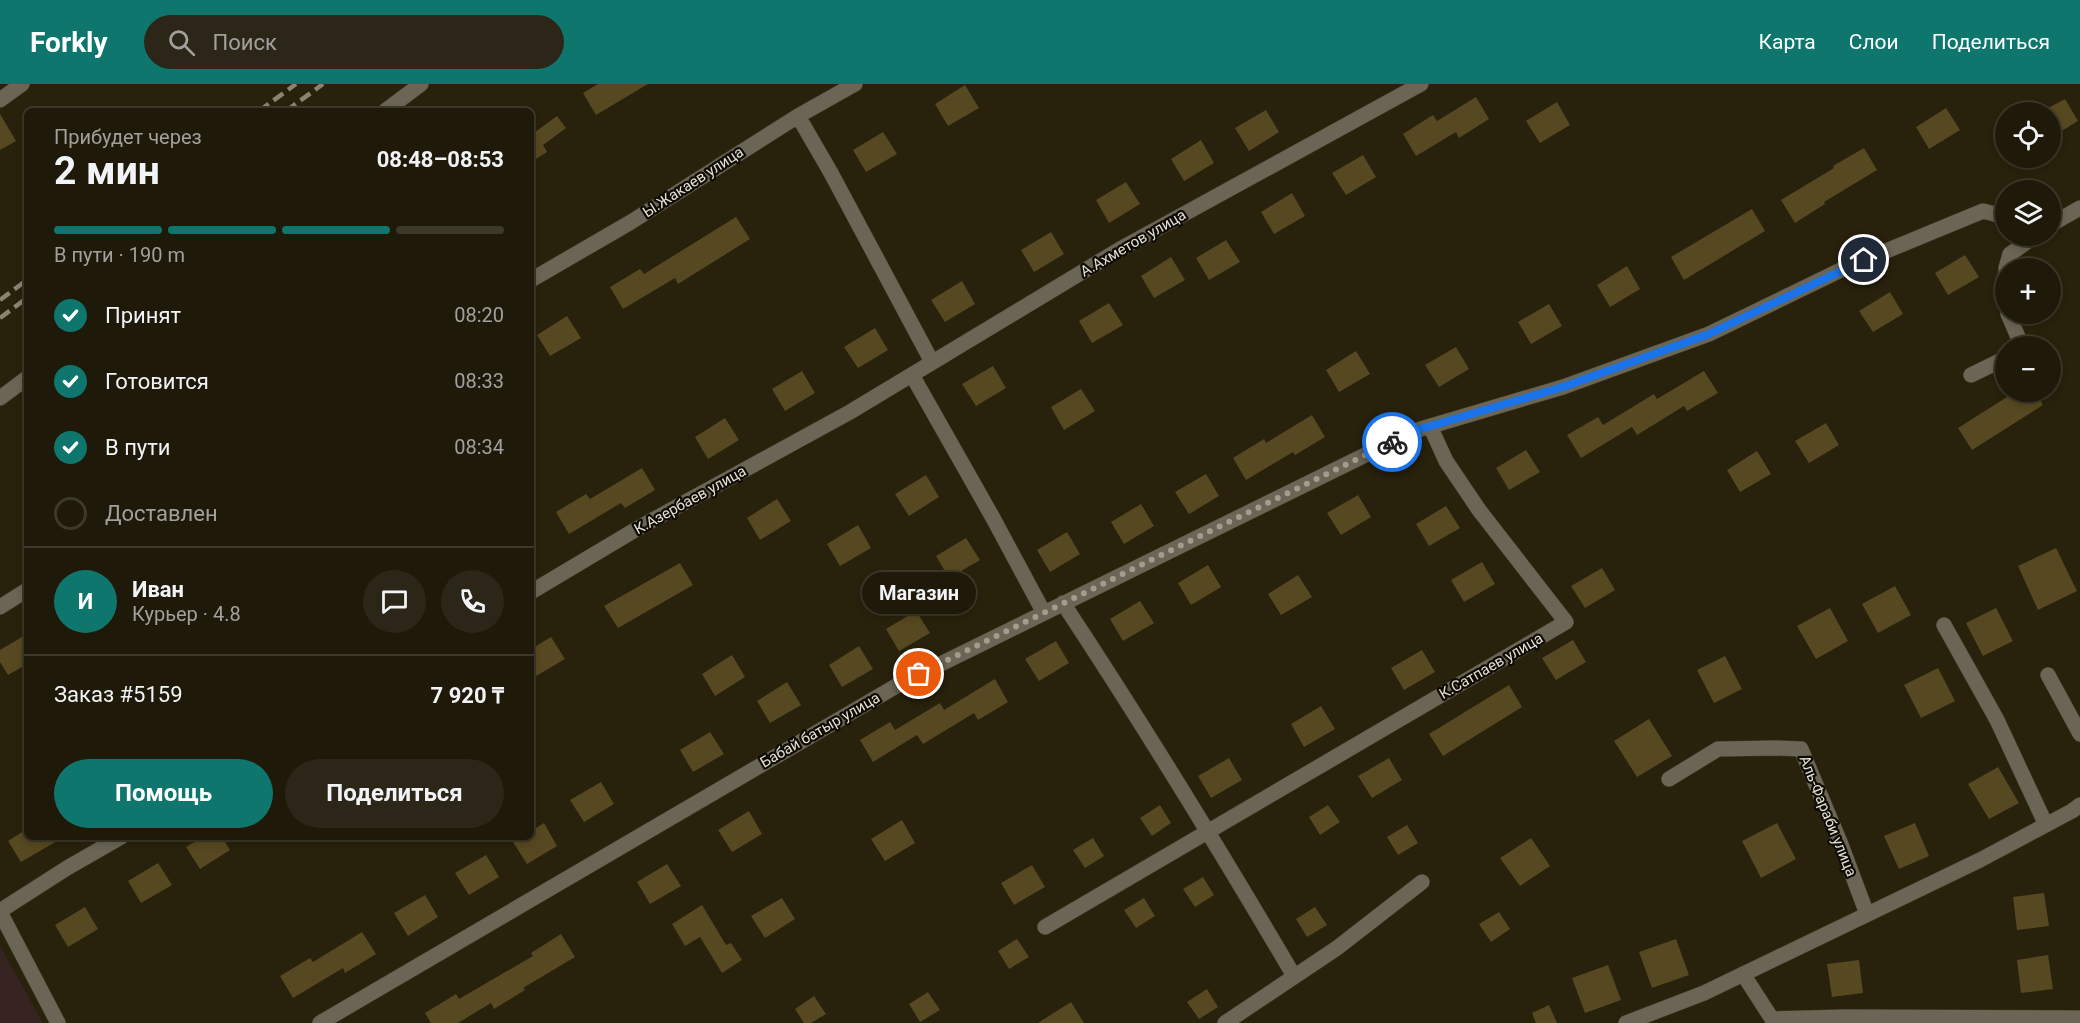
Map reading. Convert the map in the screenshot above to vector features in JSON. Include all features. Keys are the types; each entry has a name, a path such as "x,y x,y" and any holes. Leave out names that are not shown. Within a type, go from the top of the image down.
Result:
{"street":[{"path":"0,100 22,84"},
{"path":"389,108 421,84"},
{"name":"Ы.Жакаев улица","path":"534,278 632,222 798,116 855,84"},
{"name":"А.Ахметов улица","path":"850,412 1122,248 1421,84"},
{"path":"798,116 932,362"},
{"path":"2061,219 2080,208"},
{"name":"Бабай батыр улица","path":"320,1023 898,685 1414,431 1563,387 1709,334 1845,268 1983,211 1995,214"},
{"path":"2009,258 2010,254 2021,246"},
{"path":"1971,375 1995,363"},
{"path":"912,375 1044,613"},
{"path":"0,398 24,380"},
{"name":"К.Азербаев улица","path":"534,590 640,527 850,412"},
{"name":"К.Сатпаев улица","path":"1045,927 1566,622 1479,510 1446,461 1430,426"},
{"path":"0,607 24,592"},
{"path":"1063,603 1209,831 1294,976"},
{"path":"1944,624 1997,720 2046,825"},
{"path":"2048,675 2080,734"},
{"name":"Аль-Фараби улица","path":"1669,779 1718,749 1802,749 1867,914"},
{"path":"1626,1023 1704,993 1980,860 2080,805"},
{"path":"58,1023 0,911 116,840"},
{"path":"1225,1023 1337,948 1422,882"},
{"path":"1743,974 1772,1019 2080,1018"}],"shaded area":[{"path":"0,946 4,953 43,1023 0,1023"}],"building":[{"path":"598,84 648,84 596,115 583,93"},
{"path":"965,85 979,108 948,126 935,104"},
{"path":"1476,97 1489,119 1459,138 1456,132 1416,156 1403,134 1433,115 1437,121"},
{"path":"2065,99 2078,121 2061,131 2061,102"},
{"path":"1557,102 1570,125 1540,143 1526,121"},
{"path":"1946,108 1960,130 1929,149 1916,127"},
{"path":"1266,110 1279,132 1249,151 1235,128"},
{"path":"0,114 16,141 0,150"},
{"path":"557,116 566,128 543,145 547,152 534,160 534,130 535,132"},
{"path":"883,132 897,154 866,172 853,150"},
{"path":"1201,140 1214,163 1184,181 1171,159"},
{"path":"1864,148 1877,170 1824,202 1825,204 1795,223 1781,200"},
{"path":"1363,155 1376,177 1346,195 1332,173"},
{"path":"1126,182 1140,204 1109,223 1096,200"},
{"path":"1292,193 1305,216 1274,234 1261,212"},
{"path":"1752,209 1765,231 1684,280 1671,257"},
{"path":"736,217 750,239 678,284 675,278 623,309 610,287 640,269 644,274"},
{"path":"1051,232 1064,254 1034,272 1021,250"},
{"path":"1226,240 1240,262 1209,280 1196,258"},
{"path":"1965,255 1979,277 1948,295 1935,273"},
{"path":"1171,257 1185,280 1154,298 1141,276"},
{"path":"1627,266 1640,289 1610,307 1597,285"},
{"path":"962,281 975,304 945,322 931,300"},
{"path":"1890,292 1903,314 1873,332 1859,311"},
{"path":"1109,303 1123,325 1092,343 1079,321"},
{"path":"1549,304 1562,326 1531,344 1518,322"},
{"path":"567,316 581,338 550,356 537,335"},
{"path":"875,328 888,350 858,368 844,347"},
{"path":"1456,347 1469,369 1439,387 1425,365"},
{"path":"1356,351 1370,374 1339,392 1326,370"},
{"path":"993,366 1006,388 976,406 962,384"},
{"path":"802,371 815,393 785,411 772,389"},
{"path":"1704,371 1718,393 1687,411 1684,406 1637,435 1632,427 1581,458 1567,435 1598,417 1603,425 1654,394 1657,399"},
{"path":"1081,389 1095,411 1064,430 1051,407"},
{"path":"1999,402 2041,402 2043,405 1972,450 1958,428"},
{"path":"1312,415 1325,437 1295,455 1293,452 1246,480 1233,458 1264,439 1266,443"},
{"path":"725,418 739,440 708,459 695,437"},
{"path":"1826,423 1839,445 1809,463 1795,441"},
{"path":"1526,450 1540,472 1509,490 1496,468"},
{"path":"1757,451 1771,474 1740,492 1727,470"},
{"path":"642,468 655,490 625,508 621,503 569,534 556,512 586,494 590,499"},
{"path":"1206,474 1219,496 1189,514 1175,492"},
{"path":"926,475 939,497 909,516 895,494"},
{"path":"1358,495 1371,517 1341,535 1327,513"},
{"path":"777,499 791,521 760,540 747,518"},
{"path":"1141,504 1154,526 1124,544 1111,522"},
{"path":"1446,506 1460,528 1429,546 1416,524"},
{"path":"858,525 871,548 840,566 827,544"},
{"path":"1067,532 1080,554 1050,572 1037,550"},
{"path":"966,538 980,560 949,578 936,556"},
{"path":"2056,548 2077,591 2038,610 2018,566"},
{"path":"1482,562 1495,584 1464,602 1451,580"},
{"path":"680,563 693,585 618,628 604,606"},
{"path":"1208,565 1221,587 1191,605 1178,583"},
{"path":"1602,568 1615,590 1585,608 1571,586"},
{"path":"1298,575 1312,597 1281,615 1268,594"},
{"path":"1895,586 1911,615 1878,633 1862,604"},
{"path":"1140,601 1154,623 1123,641 1110,619"},
{"path":"1830,608 1848,641 1816,659 1797,626"},
{"path":"1996,608 2013,641 1983,656 1966,623"},
{"path":"916,611 930,633 899,651 886,629"},
{"path":"24,636 24,666 8,675 0,662 0,650"},
{"path":"551,637 565,659 534,677 534,647"},
{"path":"1573,640 1586,662 1556,680 1542,658"},
{"path":"1056,641 1069,663 1039,681 1025,659"},
{"path":"859,646 873,669 842,687 829,665"},
{"path":"1422,650 1435,672 1404,690 1391,668"},
{"path":"732,655 745,677 715,696 702,674"},
{"path":"1725,656 1742,689 1714,703 1697,670"},
{"path":"1938,668 1955,701 1921,718 1904,685"},
{"path":"995,679 1008,702 978,720 974,713 923,744 917,735 873,762 860,740 890,722 895,730 940,703 944,710"},
{"path":"787,682 801,705 770,723 757,701"},
{"path":"1509,685 1522,707 1443,756 1429,734"},
{"path":"1321,706 1335,729 1304,747 1291,724"},
{"path":"1649,719 1672,756 1637,777 1614,741"},
{"path":"710,732 724,754 693,772 680,750"},
{"path":"1229,758 1242,780 1211,798 1198,776"},
{"path":"1389,758 1402,780 1372,798 1358,776"},
{"path":"1998,767 2019,803 1989,819 1968,784"},
{"path":"601,782 614,804 584,822 570,800"},
{"path":"1160,805 1171,823 1152,836 1140,818"},
{"path":"1328,805 1340,822 1320,835 1309,817"},
{"path":"749,811 762,834 732,852 718,830"},
{"path":"902,820 915,843 885,861 871,839"},
{"path":"544,823 557,846 527,864 513,842 534,840 534,829"},
{"path":"1777,823 1796,859 1761,878 1742,841"},
{"path":"1915,823 1929,856 1899,869 1884,836"},
{"path":"1407,825 1418,843 1398,855 1387,837"},
{"path":"24,831 24,840 59,840 21,862 8,841"},
{"path":"1093,838 1104,856 1085,868 1073,850"},
{"path":"1531,838 1550,866 1520,886 1500,858"},
{"path":"198,840 224,840 230,850 200,869 186,847"},
{"path":"486,855 499,877 469,895 455,873"},
{"path":"158,863 172,885 141,903 128,881"},
{"path":"667,864 681,886 650,904 637,882"},
{"path":"1032,865 1045,887 1014,905 1001,883"},
{"path":"1203,877 1214,895 1195,907 1183,889"},
{"path":"2044,893 2049,926 2017,930 2013,897"},
{"path":"425,895 438,917 408,936 394,913"},
{"path":"782,898 795,919 765,938 751,916"},
{"path":"1144,898 1155,916 1136,928 1124,910"},
{"path":"702,905 726,945 731,943 742,960 722,973 700,937 685,946 672,924"},
{"path":"85,907 98,929 68,947 55,925"},
{"path":"1315,907 1327,925 1307,937 1296,919"},
{"path":"1499,912 1510,929 1491,942 1479,924"},
{"path":"362,932 376,954 345,973 343,968 293,998 280,976 310,958 313,962"},
{"path":"561,934 575,957 523,988 525,990 494,1009 491,1003 458,1023 431,1023 425,1013 456,994 459,999 533,956 531,953"},
{"path":"1017,939 1029,957 1009,969 998,951"},
{"path":"1676,939 1689,975 1652,988 1639,952"},
{"path":"2048,955 2053,989 2021,993 2017,960"},
{"path":"1859,960 1863,993 1832,997 1827,964"},
{"path":"1608,965 1621,1000 1585,1013 1572,978"},
{"path":"1207,989 1218,1007 1199,1019 1187,1002"},
{"path":"928,992 940,1010 920,1022 909,1004"},
{"path":"814,996 826,1014 811,1023 804,1023 795,1009"},
{"path":"1071,1002 1084,1023 1038,1023"},
{"path":"1549,1005 1557,1023 1536,1023 1532,1013"}],"railway":[{"path":"263,108 296,84"},
{"path":"290,108 323,84"},
{"path":"0,300 24,282"},
{"path":"0,318 24,300"}],"way so far":[{"path":"919,674 1392,442"}],"place":[{"name":"Магазин","path":"919,674"}],"route":[{"path":"1392,442 1414,431 1563,387 1709,334 1864,260"}]}
